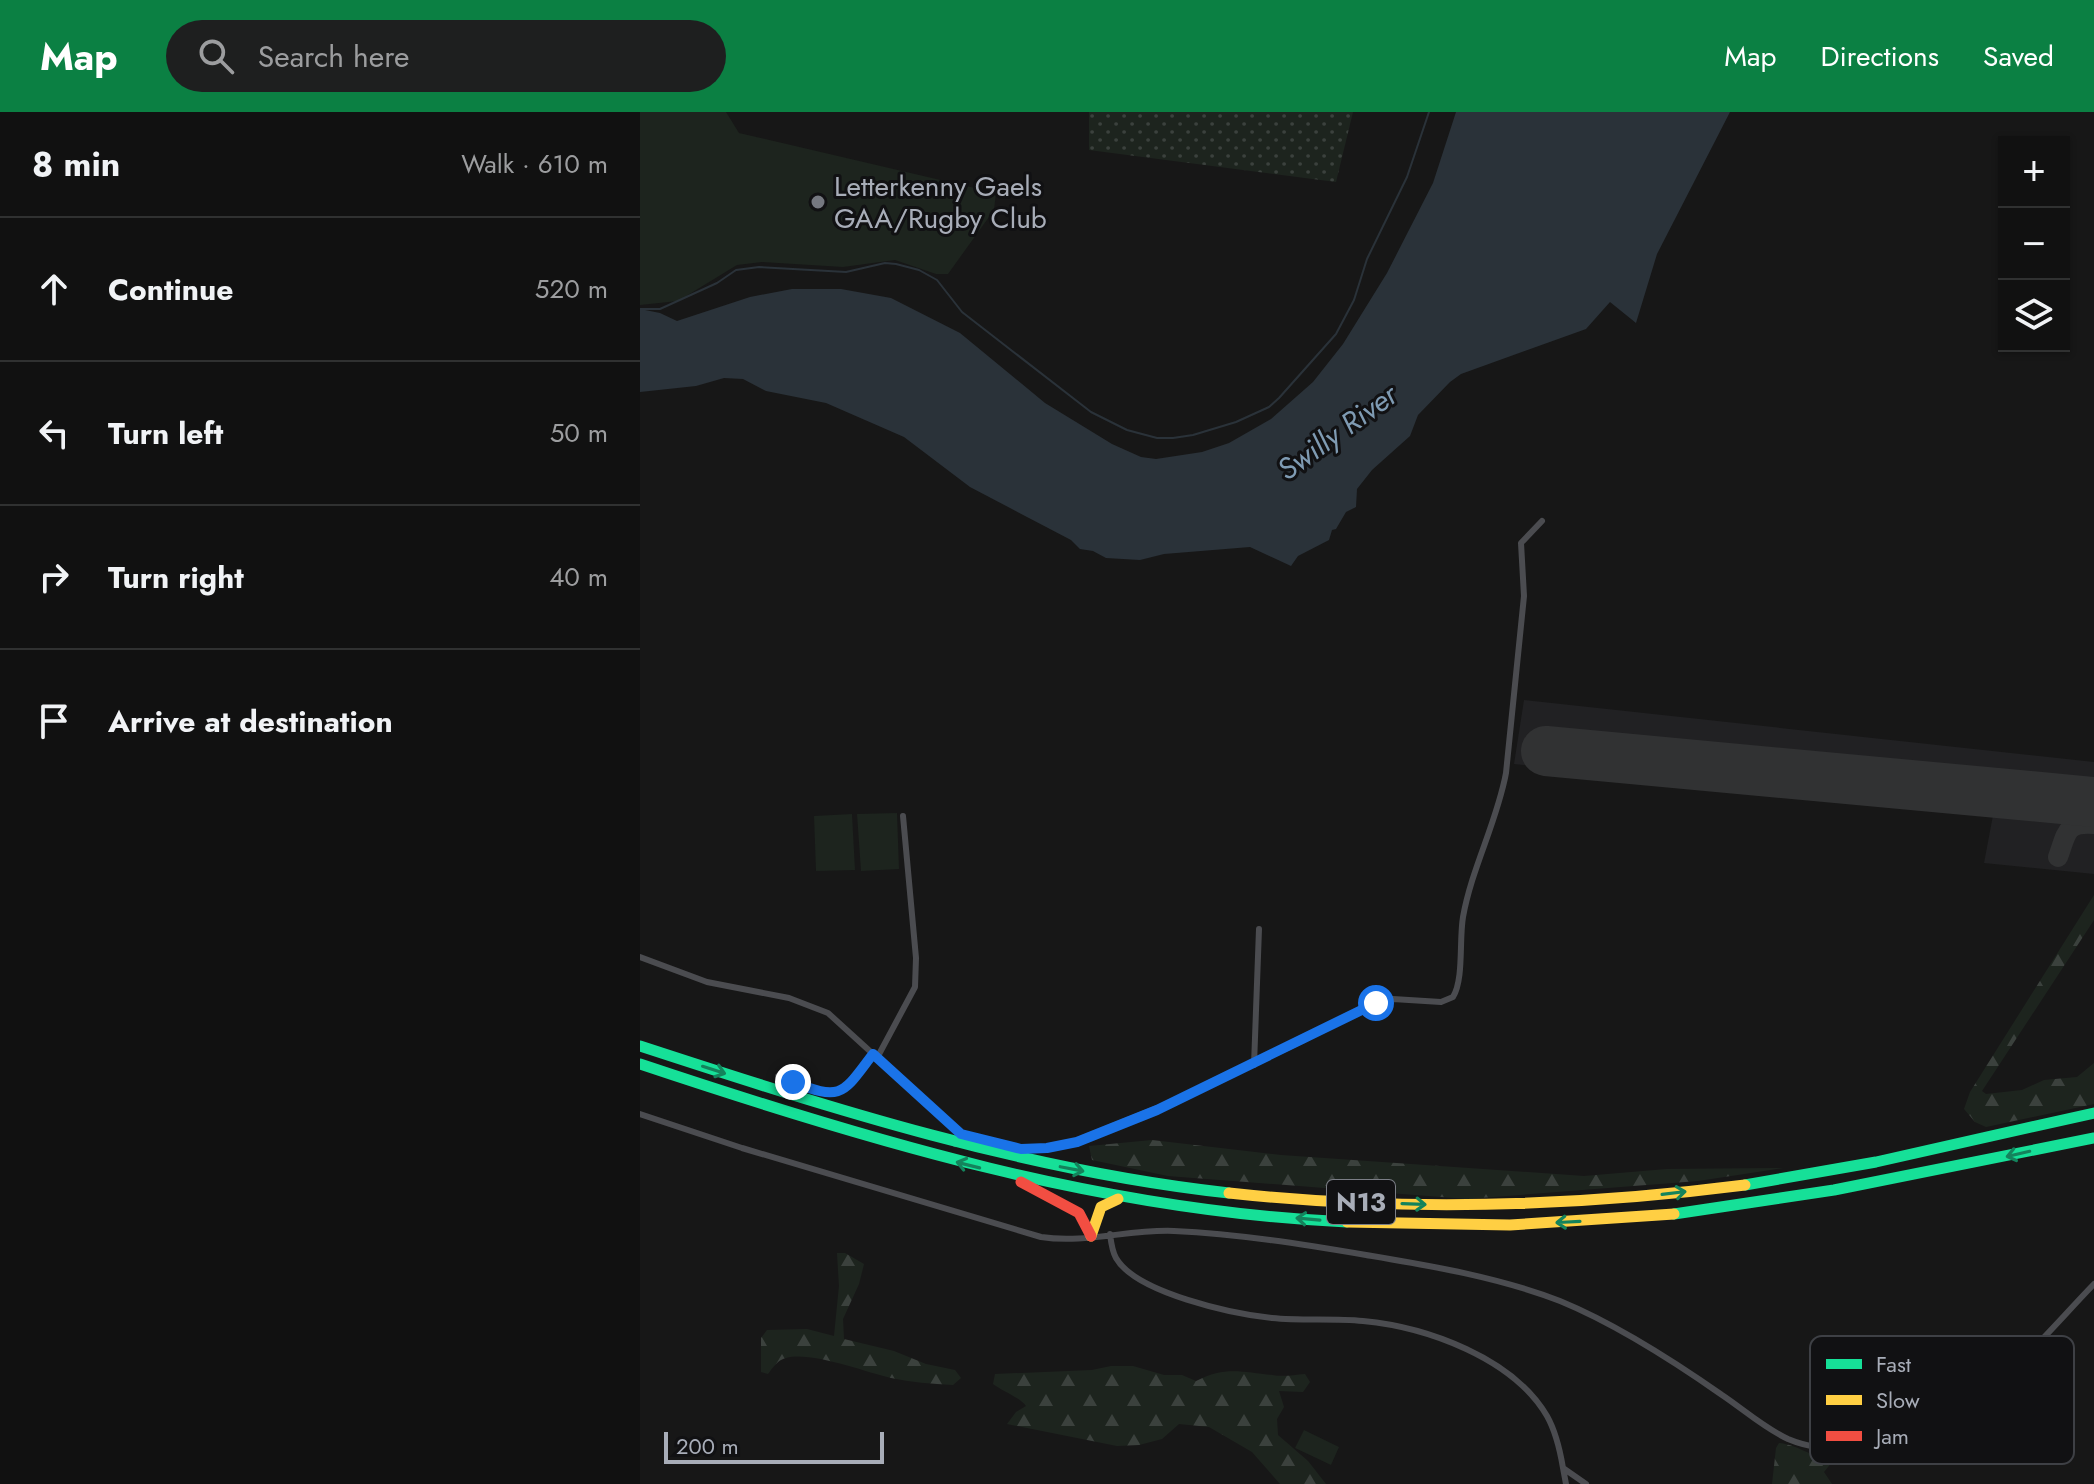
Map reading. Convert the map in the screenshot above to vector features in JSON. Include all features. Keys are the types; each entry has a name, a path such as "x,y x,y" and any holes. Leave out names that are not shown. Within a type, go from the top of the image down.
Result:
{"highway":[{"name":"N13","path":"640,1046 848,1114 1091,1173 1216,1192 1371,1203 1491,1204 1604,1199 1741,1185 1907,1155 2094,1113"},
{"name":"N13","path":"640,1064 873,1140 1008,1175 1128,1198 1326,1221 1435,1225 1672,1215 1797,1198 2094,1138"},
{"path":"1008,1175 1079,1213 1091,1236"},
{"path":"1091,1236 1095,1215 1103,1203 1128,1198"}],"street":[{"path":"640,957 723,986 809,1003 843,1024 958,1139 1021,1149 1063,1146 1136,1119 1254,1065 1369,1005 1393,999 1445,1002 1456,992 1464,910 1501,799 1506,773 1524,596 1521,543 1542,521"},
{"path":"778,1076 819,1092 836,1094 844,1089 875,1056 915,987 916,958 903,816"},
{"path":"1254,1065 1259,929"},
{"path":"640,1114 992,1225 1051,1239 1173,1231 1293,1242 1505,1283 1568,1305 1618,1331 1699,1379 1787,1438 1810,1445"},
{"path":"1110,1234 1113,1251 1124,1268 1170,1294 1216,1308 1263,1317 1377,1323 1446,1341 1478,1355 1513,1379 1546,1414 1558,1443 1566,1484"},
{"path":"2043,1336 2094,1284"},
{"path":"1563,1468 1586,1484"}],"shaded area":[{"path":"1524,700 2094,762 2094,874 1984,863 1994,810 1514,764"}],"green space":[{"name":"Letterkenny Gaels GAA/Rugby Club","path":"640,112 726,112 739,133 996,193 994,210 948,274 936,274 895,260 843,267 762,262 737,265 678,301 640,305"},
{"path":"1089,112 1353,112 1336,182 1089,150"},
{"path":"897,813 899,869 861,871 857,814"},
{"path":"852,814 855,870 816,871 814,816"},
{"path":"2094,895 2094,920 1982,1091 1986,1094 2022,1090 2044,1080 2077,1077 2094,1063 2094,1104 1986,1127 1975,1122 1964,1109 1970,1092"},
{"path":"1152,1140 1281,1155 1584,1176 1667,1169 1783,1168 1698,1181 1467,1199 1168,1176 1092,1160 1089,1146"},
{"path":"837,1253 845,1253 864,1264 859,1284 843,1319 844,1339 955,1370 961,1378 953,1385 914,1382 809,1357 786,1358 768,1374 761,1372 761,1338 767,1330 807,1329 834,1336 839,1286"},
{"path":"1133,1366 1164,1375 1182,1375 1196,1381 1225,1372 1280,1376 1305,1374 1310,1382 1303,1392 1279,1391 1284,1407 1277,1419 1278,1435 1308,1461 1326,1484 1280,1484 1252,1452 1209,1427 1179,1424 1162,1439 1117,1446 1007,1424 1016,1412 1026,1406 993,1384 995,1374 1092,1370"},
{"path":"1304,1430 1339,1447 1331,1465 1295,1448"},
{"path":"1779,1443 1795,1447 1810,1453 1810,1464 1830,1464 1824,1472 1832,1484 1772,1484"}],"water":[{"name":"Swilly River","path":"1456,112 1730,112 1657,254 1636,323 1610,302 1586,329 1461,374 1418,415 1410,436 1372,470 1357,489 1356,507 1346,512 1336,529 1332,530 1329,540 1298,556 1291,566 1250,547 1164,554 1140,560 1106,558 1080,549 1071,540 970,487 904,437 826,403 766,391 743,379 724,378 696,386 640,392 640,309 677,321 750,297 792,289 841,289 891,298 960,333 1045,403 1112,444 1141,457 1156,459 1202,452 1229,443 1271,419 1313,382 1343,344 1387,273 1433,183"}],"waterway":[{"path":"640,309 660,309 717,283 736,270 759,267 846,272 885,263 896,264 919,270 937,280 962,312 1091,412 1127,430 1157,438 1193,435 1236,422 1269,407 1336,334 1354,300 1367,259 1407,177 1429,112"}],"taxiway":[{"path":"2058,857 2072,827 2094,824"}],"runway":[{"path":"1546,751 2094,802"}],"traffic: fast":[{"path":"640,1046 931,1135 1079,1170 1229,1193"},
{"path":"640,1064 813,1120 988,1168 1166,1204 1347,1222"},
{"path":"1745,1185 1876,1162 2094,1113"},
{"path":"1674,1214 1834,1190 2094,1138"}],"traffic: slow":[{"path":"1229,1193 1423,1205 1552,1202 1745,1185"},
{"path":"1091,1236 1101,1207 1118,1199"},
{"path":"1347,1222 1510,1225 1674,1214"}],"traffic: jam":[{"path":"1021,1182 1079,1213 1091,1236"}],"place":[{"name":"Letterkenny Gaels GAA/Rugby Club","path":"818,202"}],"route":[{"path":"793,1082 819,1092 836,1094 844,1089 873,1054 961,1134 1021,1149 1063,1146 1157,1110 1376,1003"}]}
